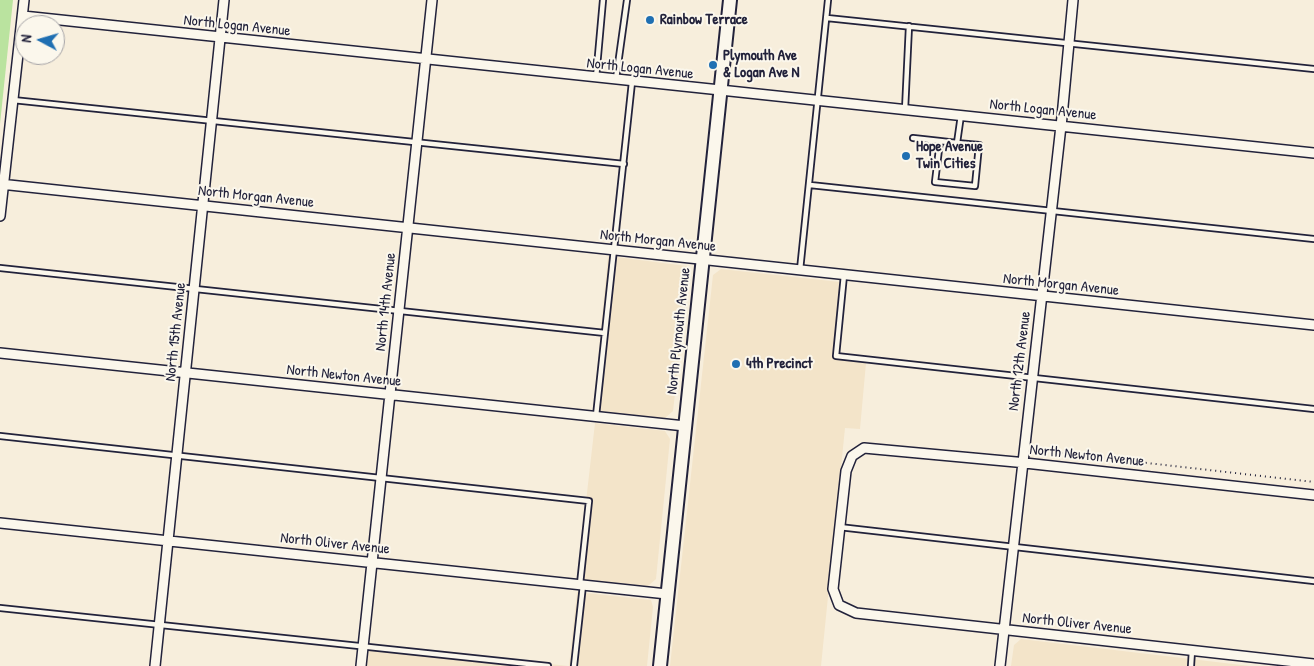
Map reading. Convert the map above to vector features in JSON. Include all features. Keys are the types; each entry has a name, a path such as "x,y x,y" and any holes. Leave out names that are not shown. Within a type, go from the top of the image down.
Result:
{"main road":[{"name":"North Plymouth Avenue","path":"660,666 730,0"}],"street":[{"path":"22,15 24,0"},
{"name":"North 15th Avenue","path":"155,666 224,0"},
{"name":"North 14th Avenue","path":"361,666 432,0"},
{"name":"North 12th Avenue","path":"1000,666 1052,210 1073,0"},
{"name":"North Logan Avenue","path":"65,21 632,82 1314,152"},
{"path":"0,216 2,184 17,65"},
{"name":"North Morgan Avenue","path":"2,184 1314,325"},
{"name":"North Newton Avenue","path":"0,353 685,426"},
{"name":"North Newton Avenue","path":"840,527 846,471 852,456 857,450 870,447 1314,495"},
{"name":"North Oliver Avenue","path":"0,523 667,594"},
{"name":"North Oliver Avenue","path":"840,527 833,589 839,605 856,613 1314,664"}],"lane":[{"path":"596,78 603,0"},
{"path":"616,80 627,0"},
{"path":"800,270 828,0"},
{"path":"826,18 1068,42 1314,70"},
{"path":"905,110 909,26"},
{"path":"596,417 632,82"},
{"path":"13,100 624,164"},
{"path":"957,143 961,116"},
{"path":"914,138 940,141 957,143 979,146 975,186 935,182 940,141"},
{"path":"810,185 1314,239"},
{"path":"0,268 605,333"},
{"path":"844,275 836,356 1314,409"},
{"path":"0,436 589,501 574,666"},
{"path":"840,527 1314,581"},
{"path":"0,608 548,666"},
{"path":"1191,666 1192,650"}],"path":[{"path":"1038,455 1042,451 1314,482"}],"shaded area":[{"path":"608,256 687,266 689,271 673,411 665,418 593,411"},
{"path":"721,269 840,282 834,359 866,363 860,429 845,428 821,666 670,666 713,275"},
{"path":"595,423 665,431 670,439 656,579 648,586 577,580"},
{"path":"577,592 651,600 653,607 647,666 569,666"},
{"path":"1021,639 1250,666 1011,666 1014,645"},
{"path":"369,644 568,666 367,666"}],"green space":[{"path":"0,0 13,0 0,124"}],"place":[{"name":"Rainbow Terrace","path":"650,20"},
{"name":"Plymouth Ave & Logan Ave N","path":"713,65"},
{"name":"Hope Avenue Twin Cities","path":"906,156"},
{"name":"4th Precinct","path":"736,364"}]}
